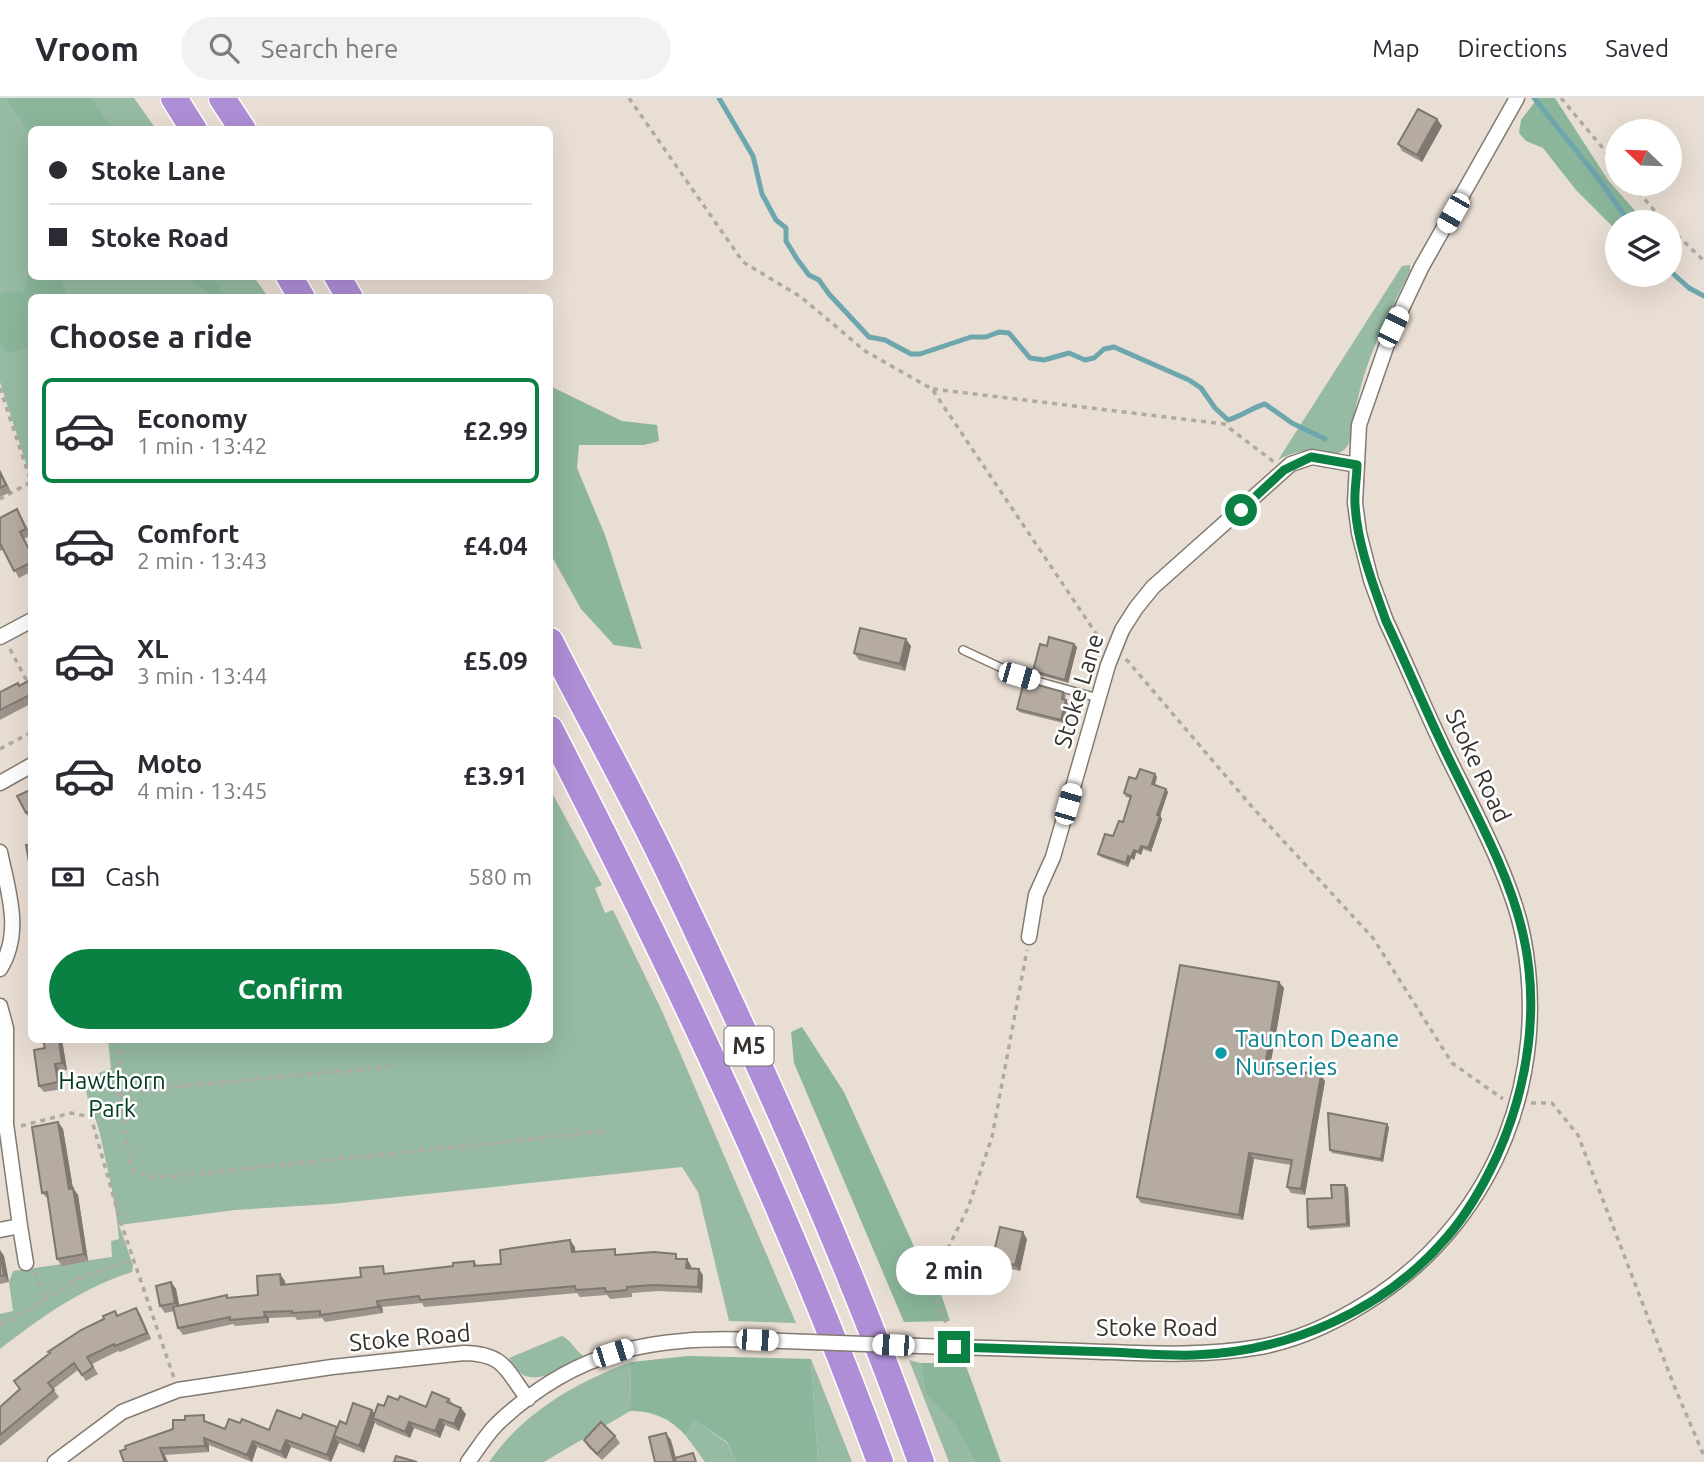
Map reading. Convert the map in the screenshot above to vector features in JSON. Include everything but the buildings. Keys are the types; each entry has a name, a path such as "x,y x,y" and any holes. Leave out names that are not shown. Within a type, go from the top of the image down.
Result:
{"highway":[{"path":"174,98 192,126"},
{"path":"222,98 240,126"},
{"name":"M5","path":"553,647 668,870 807,1172 886,1364 921,1462"},
{"name":"M5","path":"553,735 631,887 773,1190 880,1462"}],"street":[{"name":"Stoke Road","path":"55,1462 122,1412 178,1390 332,1367 464,1353 491,1356 502,1364 528,1399 553,1380 592,1360 634,1346 694,1340 1194,1355 1263,1346 1301,1337 1365,1304 1399,1282 1447,1238 1480,1191 1517,1104 1526,1065 1530,1022 1529,979 1523,934 1499,867 1386,621 1371,580 1359,533 1355,503 1359,425 1393,327 1421,268 1515,101"},
{"name":"Stoke Lane","path":"1029,937 1036,895 1053,857 1114,651 1122,629 1136,608 1153,587 1284,470 1311,457 1357,465"},
{"path":"2,632 28,622"},
{"path":"0,783 28,767"},
{"path":"0,852 13,916 12,943 0,969"},
{"path":"0,1006 6,1028 6,1124 26,1263"},
{"path":"0,1230 20,1226"},
{"path":"468,1462 495,1425 528,1399"}],"lane":[{"path":"963,650 1019,676 1099,698"}],"path":[{"path":"629,98 743,262 801,297 865,351 932,389 1224,424 1284,470"},
{"path":"1561,98 1605,151"},
{"path":"1642,196 1654,210"},
{"path":"1682,240 1704,261"},
{"path":"0,388 28,473"},
{"path":"932,389 1104,646 1124,657 1253,808 1373,939 1452,1063 1498,1098 1517,1104 1552,1102 1578,1135 1675,1388 1704,1456"},
{"path":"0,499 28,484"},
{"path":"2,632 28,683"},
{"path":"0,749 28,734"},
{"path":"951,1347 931,1282 968,1208 992,1137 1029,937"},
{"path":"118,1043 119,1096 131,1168 138,1174 149,1177 608,1131"},
{"path":"119,1096 130,1091 396,1066"},
{"path":"6,1124 19,1126 71,1113 91,1117 121,1105"},
{"path":"91,1117 120,1220 178,1390"},
{"path":"0,1324 79,1278 135,1259"},
{"path":"26,1263 37,1275 45,1299"}],"green space":[{"path":"0,98 134,98 154,126 28,126 28,280 256,280 266,294 28,294 28,470 0,382"},
{"path":"6,98 91,98 110,126 28,126 28,131"},
{"path":"1538,98 1555,98 1605,175 1605,196 1622,196 1634,210 1605,210 1605,219 1576,190 1543,148 1526,141 1519,133 1521,120"},
{"path":"1410,265 1410,271 1367,368 1357,402 1352,437 1346,448 1334,454 1300,452 1278,460 1402,266"},
{"path":"28,274 28,280 61,280 67,294 28,294 28,348 9,352 0,343 0,295 5,292 24,293"},
{"path":"189,280 214,280 224,294 211,294"},
{"path":"553,387 622,421 657,425 659,441 644,445 579,445 577,468 605,535 642,649 614,645 581,609 553,558"},
{"name":"Hawthorn Park","path":"553,795 602,885 595,888 605,913 613,910 662,1011 796,1323 729,1321 698,1192 682,1167 331,1204 235,1210 119,1225 133,1265 132,1272 96,1286 63,1305 0,1349 0,1314 13,1311 9,1282 13,1271 112,1257 111,1241 119,1239 113,1198 99,1130 86,1092 87,1078 111,1068 108,1043 553,1043"},
{"path":"802,1027 844,1092 921,1262 936,1279 950,1321 904,1322 794,1063 791,1032"},
{"path":"562,1336 583,1356 552,1373 526,1376 518,1371 509,1358"},
{"path":"688,1356 811,1359 818,1462 736,1462 727,1442 693,1419 686,1436 661,1417 630,1411 631,1362"},
{"path":"811,1359 852,1462 818,1462"},
{"path":"909,1360 920,1363 926,1395 954,1424 975,1462 949,1462"},
{"path":"631,1362 630,1411 544,1462 489,1462 518,1429 552,1401 590,1379"},
{"path":"920,1363 965,1363 1001,1462 975,1462 954,1424 926,1395"},
{"path":"692,1418 727,1443 736,1462 705,1462 686,1436"}],"waterway":[{"path":"719,98 753,156 762,194 776,220 786,228 786,241 797,259 869,337 885,340 911,354 920,354 971,337 1009,333 1030,358 1044,360 1069,353 1085,360 1094,358 1104,349 1114,347 1189,380 1201,388 1215,408 1228,420 1265,404 1292,423 1325,439"},
{"path":"1534,98 1621,210"},
{"path":"1682,282 1704,296"}],"place":[{"name":"Taunton Deane Nurseries","path":"1221,1053"}],"route":[{"path":"954,1347 1194,1355 1263,1346 1301,1337 1333,1323 1399,1282 1447,1238 1480,1191 1509,1128 1522,1087 1530,1022 1529,979 1523,934 1499,867 1386,621 1371,580 1359,533 1355,503 1357,465 1311,457 1292,464 1241,510"}]}
